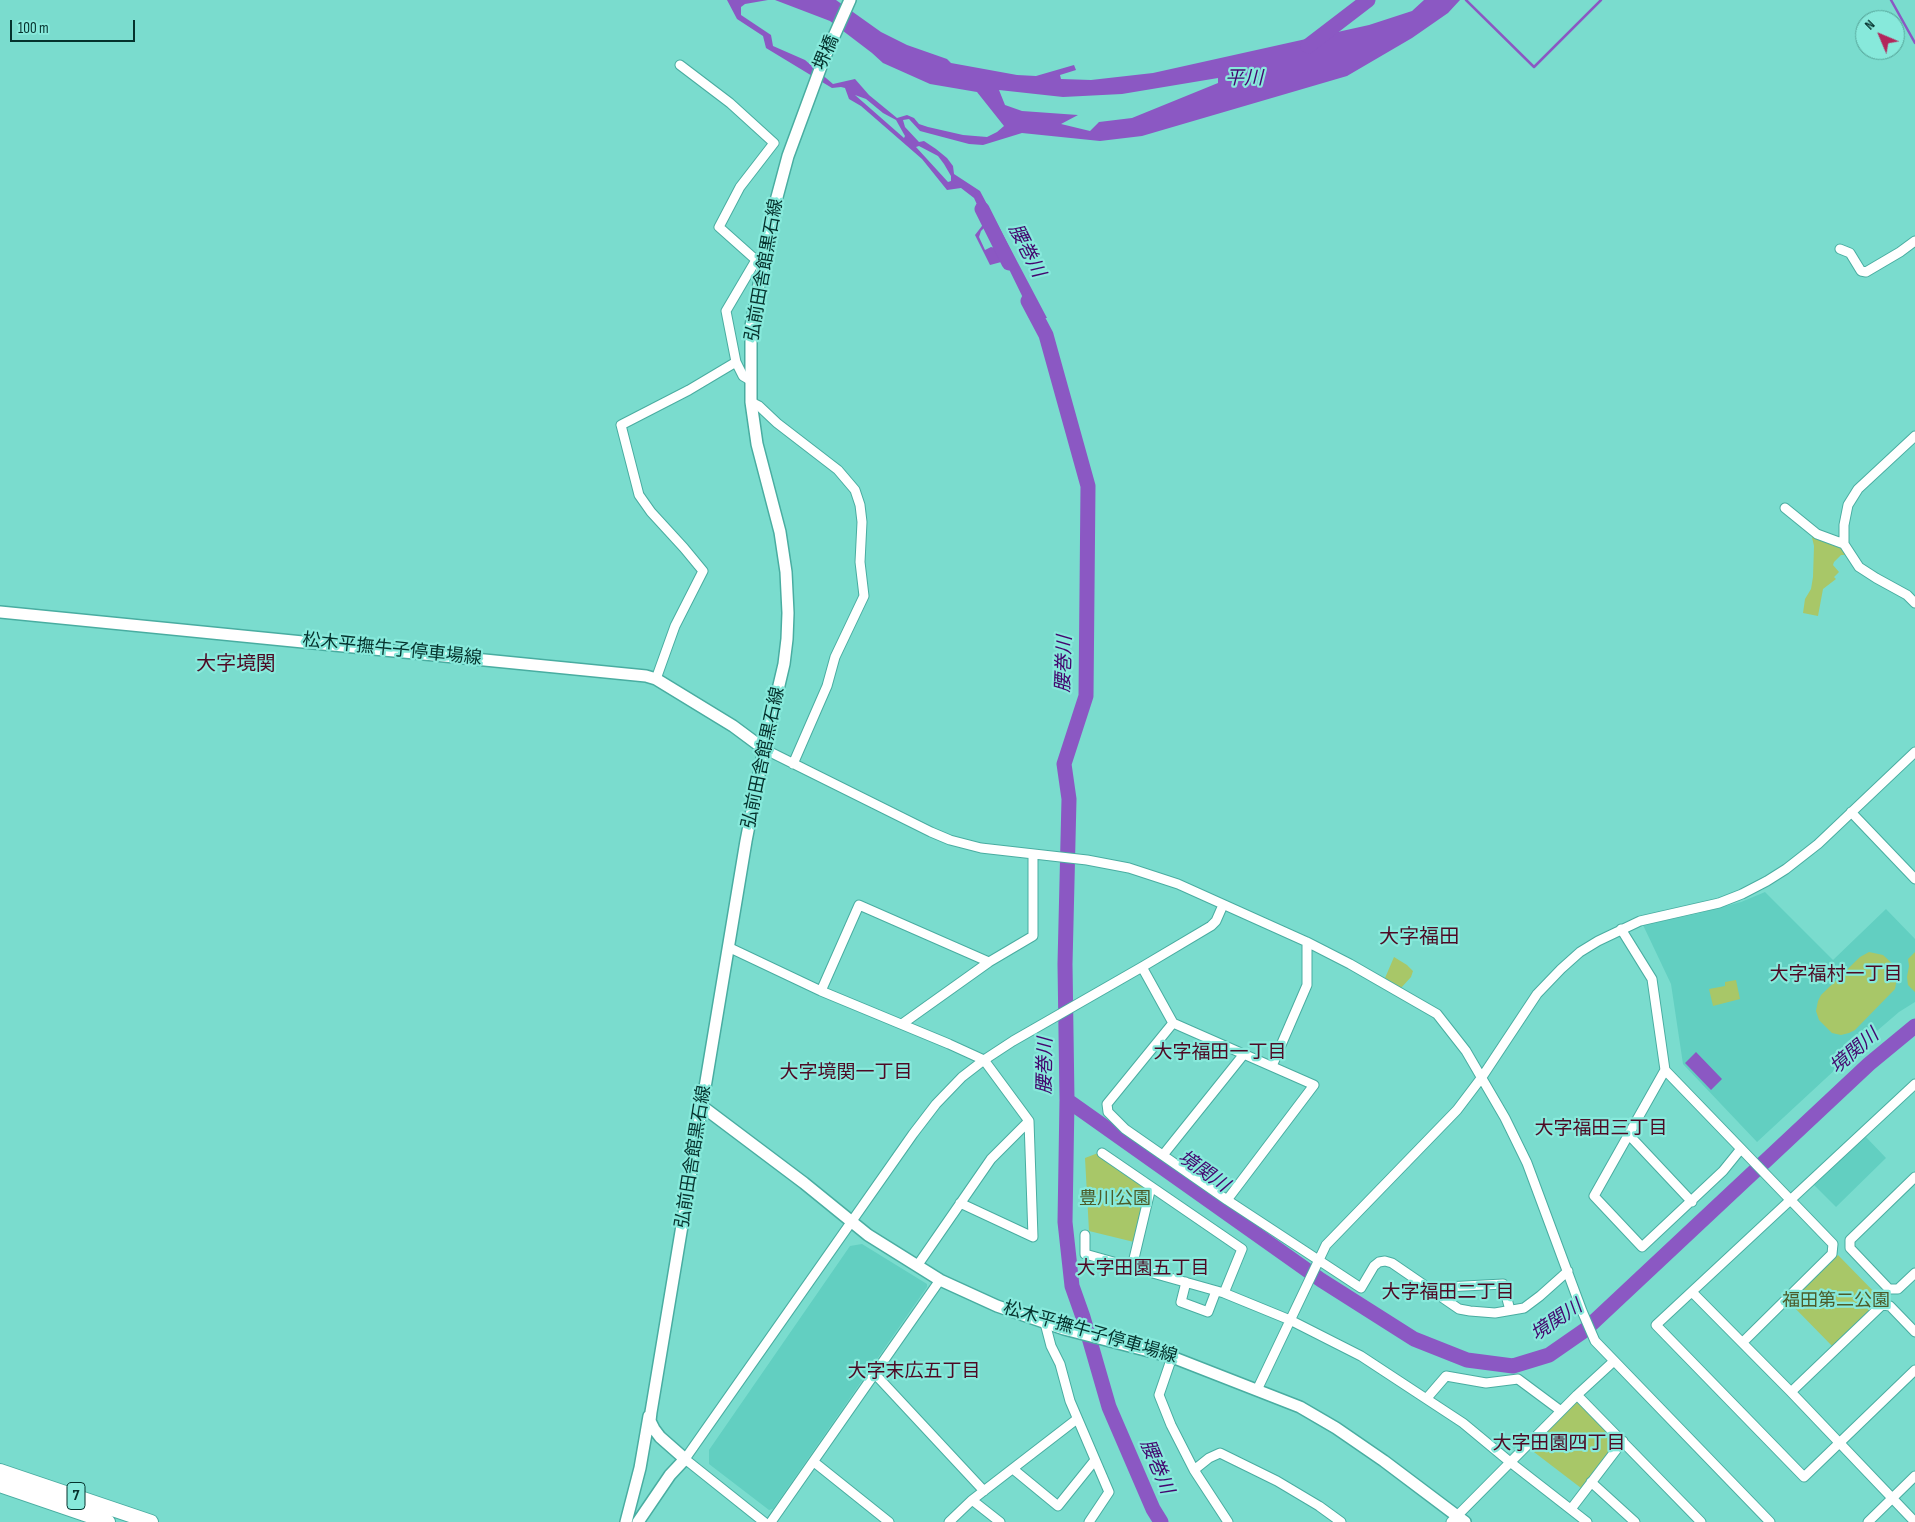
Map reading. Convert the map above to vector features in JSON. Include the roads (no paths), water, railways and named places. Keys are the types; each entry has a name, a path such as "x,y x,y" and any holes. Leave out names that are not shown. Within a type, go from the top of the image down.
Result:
{"highway":[{"name":"7","path":"0,1471 151,1522"},
{"name":"7","path":"0,1485 108,1522"}],"main road":[{"name":"堺橋","path":"806,107 823,61 850,0"},
{"name":"弘前田舎館黒石線","path":"685,1459 657,1433 650,1421 728,947 764,749 784,664 788,613 786,572 780,532 757,444 751,402 751,326 759,262 788,156 806,107"},
{"name":"松木平撫牛子停車場線","path":"0,612 630,673 656,679 733,726 764,749"},
{"name":"松木平撫牛子停車場線","path":"703,1107 804,1183 852,1222 940,1280 997,1306 1045,1323 1172,1357 1300,1407 1336,1428 1384,1461 1457,1520"},
{"name":"弘前田舎館黒石線","path":"626,1522 640,1468 647,1419 651,1412"},
{"path":"638,1522 670,1475 685,1459"},
{"path":"646,1522 676,1480 685,1459"}],"street":[{"path":"680,65 730,103 774,143 740,187 719,227 759,262 726,311 736,362 744,376 750,380"},
{"path":"1840,249 1850,253 1861,271 1866,272 1915,241"},
{"path":"656,679 675,626 703,572 651,512 639,495 621,425 689,390 736,362"},
{"path":"751,402 759,406 777,423 838,470 855,490 860,505 862,522 860,562 864,596 835,657 827,686 793,764"},
{"path":"1915,436 1858,489 1848,505 1844,525 1844,544 1859,567 1907,595 1915,603"},
{"path":"1785,508 1816,534 1844,544"},
{"path":"764,749 950,840 982,848 1087,860 1129,868 1170,882 1306,942 1350,964 1438,1014 1466,1051 1482,1077 1527,1163 1595,1341 1764,1520"},
{"path":"1257,1390 1326,1245 1457,1110 1482,1077 1530,1004 1555,975 1580,952 1621,929 1657,915 1704,906 1742,894 1767,882 1798,861 1915,752"},
{"path":"1851,812 1915,879"},
{"path":"902,1024 989,962 1032,936 1033,854"},
{"path":"821,991 859,905 989,962"},
{"path":"764,1522 685,1459 913,1134 936,1104 962,1077 984,1060 1211,926 1216,921 1223,905"},
{"path":"1621,929 1652,979 1665,1070 1740,1150 1833,1244 1832,1254 1743,1342"},
{"path":"1272,1066 1307,985 1306,942"},
{"path":"728,947 821,991 984,1060 1029,1121 1033,1237 960,1203"},
{"path":"1142,967 1173,1023 1314,1085 1227,1200"},
{"path":"1173,1023 1107,1104 1108,1112 1114,1119 1163,1155 1317,1261 1361,1288 1374,1266 1379,1262 1392,1263 1459,1309 1495,1313 1524,1308 1568,1271"},
{"path":"1163,1155 1244,1054"},
{"path":"1665,1070 1594,1196 1642,1247 1692,1202 1723,1171 1740,1150"},
{"path":"1915,1084 1656,1325 1804,1477 1915,1370"},
{"path":"917,1266 991,1159 1029,1121"},
{"path":"1629,1135 1692,1202"},
{"path":"1102,1153 1242,1249 1208,1312 1181,1302 1186,1282"},
{"path":"1915,1177 1850,1240 1850,1248 1889,1288 1898,1289 1915,1273"},
{"path":"1132,1267 1151,1187"},
{"path":"1085,1236 1086,1254 1220,1292 1290,1320 1362,1356 1463,1423 1587,1522"},
{"path":"771,1522 940,1280"},
{"path":"1427,1288 1503,1284 1510,1310"},
{"path":"1692,1292 1743,1342 1915,1522"},
{"path":"1791,1392 1882,1305 1890,1306 1915,1332"},
{"path":"1045,1323 1050,1346 1060,1364 1070,1401 1109,1492 1089,1522"},
{"path":"1172,1357 1159,1395 1171,1425 1194,1470 1228,1522"},
{"path":"1457,1520 1510,1462 1614,1361"},
{"path":"875,1374 984,1490"},
{"path":"1427,1398 1446,1376 1486,1383 1518,1380 1561,1411"},
{"path":"1577,1395 1701,1522"},
{"path":"949,1522 984,1490 1077,1419"},
{"path":"1570,1509 1623,1441"},
{"path":"1194,1470 1209,1458 1220,1453 1277,1481 1319,1506 1341,1522"},
{"path":"1013,1468 1058,1506 1095,1460"},
{"path":"814,1462 888,1522"},
{"path":"1868,1522 1915,1476"},
{"path":"1591,1482 1635,1522"},
{"path":"972,1500 1000,1522"}],"water":[{"path":"727,0 768,0 745,4 741,7 741,15 771,35 773,46 805,60 833,84 855,79 869,95 897,118 907,115 914,118 919,124 928,127 963,135 987,137 1004,126 977,92 930,84 883,63 830,21 775,0 836,0 881,32 907,45 947,59 951,63 1017,75 1036,76 1074,65 1076,70 1060,75 1061,79 1091,80 1153,73 1369,25 1412,11 1424,0 1460,0 1448,13 1412,38 1347,76 1142,136 1100,141 1022,133 983,145 969,144 920,131 909,119 903,120 905,127 919,142 924,141 936,149 953,166 954,174 980,191 1047,318 1029,318 1027,306 1005,261 990,265 975,235 985,222 974,198 961,188 947,190 922,159 861,106 849,99 845,88 832,88 766,48 763,36 737,19","holes":["1218,78 1218,83 1132,118 1099,122 1090,131 1061,124 1078,115 1022,111 1005,105 999,90 1063,97 1122,94","855,95 866,99 883,113 896,120 905,136 904,138","919,146 938,156 951,176 951,181 948,182 916,147","987,225 993,227 1002,243 999,249 991,247 985,250 979,237 981,231"]},
{"path":"1696,1052 1722,1079 1711,1090 1685,1063"}],"waterway":[{"name":"平川","path":"1308,46 1368,0"},
{"path":"1466,0 1534,67 1601,0"},
{"path":"1891,0 1915,43"},
{"name":"腰巻川","path":"982,209 1009,263"},
{"name":"腰巻川","path":"1028,301 1046,335 1088,486 1086,696 1064,764 1069,799 1065,964 1067,1100 1065,1222 1072,1286 1109,1407 1153,1509 1161,1522"},
{"name":"境関川","path":"1067,1100 1321,1280 1414,1339 1467,1360 1513,1366 1549,1355 1585,1330 1869,1064 1915,1026"}],"district":[{"name":"大字境関","path":"236,665"},
{"name":"大字福田","path":"1419,938"},
{"name":"大字福村一丁目","path":"1836,975"},
{"name":"大字福田一丁目","path":"1220,1053"},
{"name":"大字境関一丁目","path":"846,1073"},
{"name":"大字福田三丁目","path":"1601,1129"},
{"name":"大字田園五丁目","path":"1143,1269"},
{"name":"大字福田二丁目","path":"1448,1293"},
{"name":"大字末広五丁目","path":"914,1372"},
{"name":"大字田園四丁目","path":"1559,1444"}],"park label":[{"name":"豊川公園","path":"1115,1199"},
{"name":"福田第二公園","path":"1836,1301"}]}
